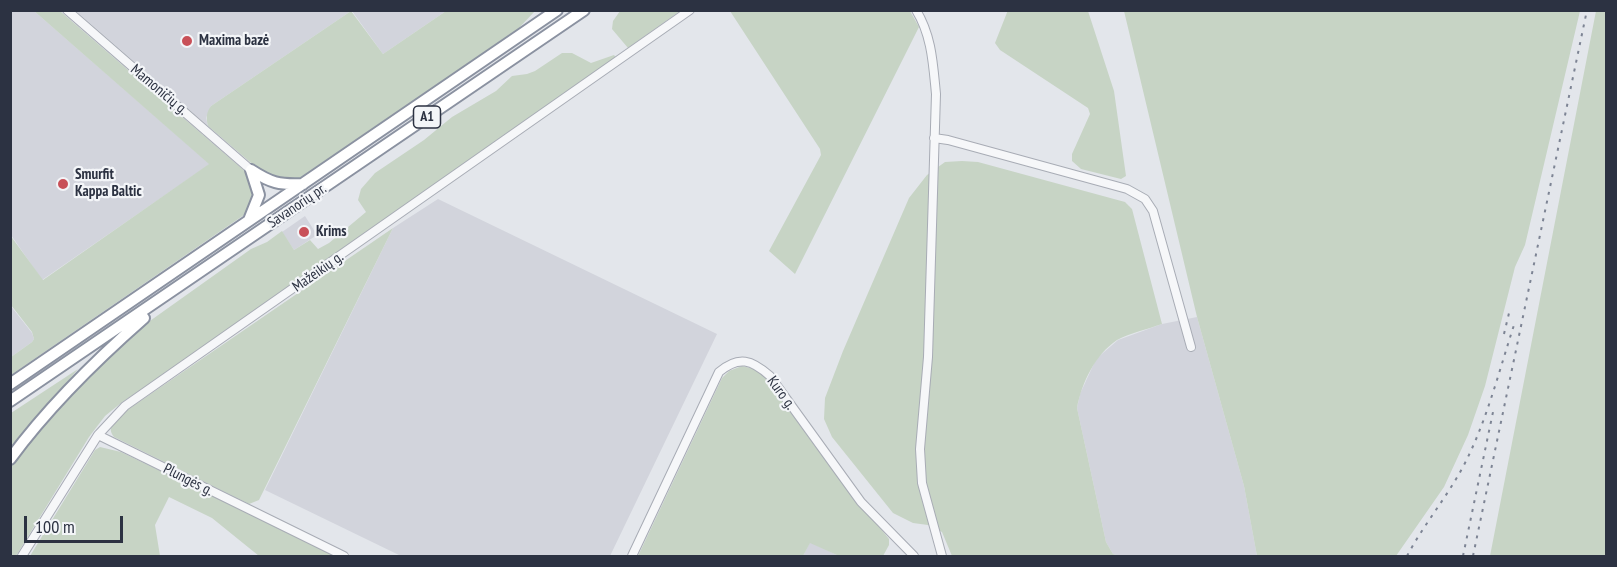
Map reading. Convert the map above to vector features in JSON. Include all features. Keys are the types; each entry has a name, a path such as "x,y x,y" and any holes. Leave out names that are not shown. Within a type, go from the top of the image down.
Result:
{"highway":[{"name":"Savanorių pr.","path":"10,384 557,10"},
{"name":"Savanorių pr.","path":"10,401 584,10"},
{"path":"251,170 282,185 303,184"},
{"path":"247,223 259,195 251,170"},
{"path":"10,459 69,387 178,288"}],"street":[{"name":"Mamoničių g.","path":"67,10 251,170"},
{"name":"Mažeikių g.","path":"22,556 98,435 124,406 690,10"},
{"path":"916,10 928,37 936,94 928,357 920,449 922,483 942,556"},
{"path":"934,138 1127,189 1145,199 1153,211 1191,347"},
{"name":"Kuro g.","path":"632,556 719,372 736,362 747,361 758,365 770,376 861,502 914,556"},
{"name":"Plungės g.","path":"98,435 344,556"}],"shaded area":[{"path":"10,11 34,11 210,164 42,280 11,235"},
{"path":"76,11 351,11 211,106 206,118 208,126"},
{"path":"352,11 446,11 383,54"},
{"path":"438,199 717,334 610,556 401,556 265,490 393,228"},
{"path":"305,216 317,235 294,250 282,232"},
{"path":"10,305 32,333 34,339 11,357"},
{"path":"1197,317 1244,486 1257,556 1119,556 1113,554 1106,542 1077,408 1080,394 1096,359 1118,340 1162,324"},
{"path":"810,542 839,556 803,556"}],"green space":[{"path":"1008,10 1088,11 1114,91 1126,176 1121,179 1081,169 1072,161 1072,154 1090,114 1088,108 1000,50 995,43"},
{"path":"34,11 60,11 247,173 254,195 252,204 244,215 11,375 11,357 34,339 32,332 11,305 10,235 43,280 209,164"},
{"path":"351,11 383,54 446,11 535,11 518,29 300,178 292,181 265,175 208,126 209,109"},
{"path":"620,11 680,11 628,48 612,29 613,21"},
{"path":"730,11 910,11 919,27 795,274 769,251 821,155 820,149"},
{"path":"1124,11 1580,11 1525,245 1515,267 1485,386 1468,435 1444,487 1396,556 1257,556 1244,486 1197,317"},
{"path":"1596,11 1606,11 1606,556 1490,556"},
{"path":"562,53 572,53 591,63 614,55 617,59 105,416 89,437 16,556 11,556 11,465 59,403 133,333 251,249 267,242 282,231 294,250 310,240 318,249 329,243 366,212 358,200 361,189 375,173 424,140 452,117 496,91 512,76 535,71"},
{"path":"945,162 978,162 1125,202 1132,209 1162,324 1133,333 1109,346 1091,370 1082,389 1077,408 1106,542 1113,554 1119,556 952,556 942,532 928,525 913,523 893,513 832,437 824,419 825,398 843,351 909,198 927,175"},
{"path":"393,228 259,500 249,504 114,437 111,428 120,415"},
{"path":"742,366 758,370 764,375 815,446 889,539 889,545 883,556 839,556 810,543 803,556 638,556 722,378 729,371"},
{"path":"78,369 18,442 11,452 11,413"},
{"path":"100,447 121,452 337,556 259,556 212,518 169,497 155,525 160,556 30,556 95,450"}],"railway":[{"path":"1473,556 1587,10"},
{"path":"1504,334 1510,309"},
{"path":"1407,556 1473,447 1514,325"},
{"path":"1463,556 1493,412"}],"place":[{"name":"Maxima bazė","path":"187,41"},
{"name":"Smurfit Kappa Baltic","path":"63,184"},
{"name":"Krims","path":"304,232"}]}
